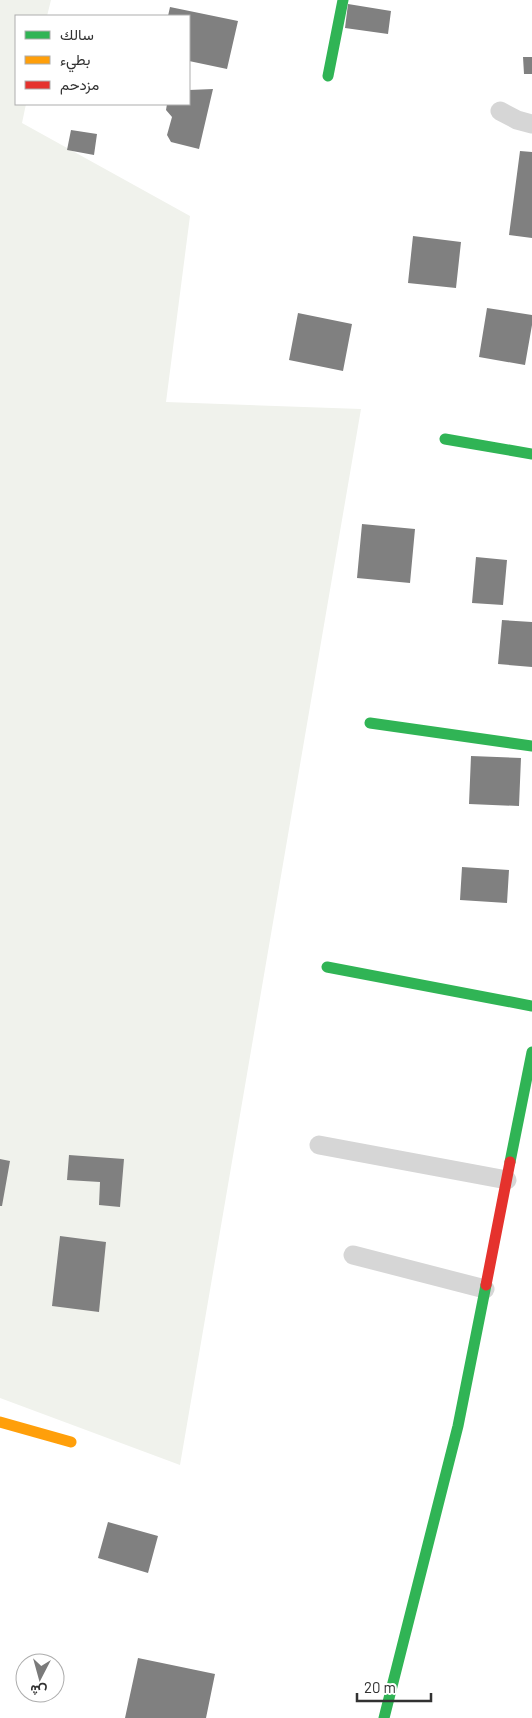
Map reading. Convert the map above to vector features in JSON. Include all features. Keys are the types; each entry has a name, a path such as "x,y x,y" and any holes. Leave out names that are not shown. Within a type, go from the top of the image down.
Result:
{"street":[{"path":"328,76 343,0"},
{"path":"500,111 517,120 532,124"},
{"path":"445,439 532,454"},
{"path":"370,723 532,746"},
{"path":"328,966 532,1006"},
{"path":"384,1718 458,1426 532,1052"},
{"path":"319,1145 507,1180"},
{"path":"353,1255 485,1289"},
{"path":"0,1422 71,1442"}],"shaded area":[{"path":"0,0 51,0 47,15 15,15 15,105 26,105 22,123 190,216 166,402 361,409 180,1465 0,1398"}],"building":[{"path":"348,4 391,11 388,34 345,28"},
{"path":"170,7 238,21 227,69 190,61 190,15 168,15"},
{"path":"523,57 532,57 532,74 524,74"},
{"path":"213,89 199,149 171,142 167,135 172,117 166,110 167,105 190,105 190,90"},
{"path":"71,130 97,134 94,155 67,150"},
{"path":"520,151 532,152 532,238 509,235"},
{"path":"413,236 461,242 456,288 408,283"},
{"path":"487,308 532,315 525,365 479,357"},
{"path":"298,313 352,324 343,371 289,360"},
{"path":"362,524 415,529 410,583 357,578"},
{"path":"476,557 507,560 503,605 472,603"},
{"path":"502,620 532,622 532,667 498,664"},
{"path":"471,756 521,758 519,806 469,804"},
{"path":"462,867 509,870 507,903 460,900"},
{"path":"69,1155 124,1159 120,1207 99,1205 100,1182 67,1180"},
{"path":"0,1159 10,1161 2,1206 0,1206"},
{"path":"60,1236 106,1242 99,1312 52,1306"},
{"path":"108,1522 158,1536 148,1573 98,1558"},
{"path":"138,1658 215,1674 206,1718 125,1718"}],"traffic: fast":[{"path":"328,76 343,0"},
{"path":"445,439 532,454"},
{"path":"370,723 532,746"},
{"path":"327,967 532,1006"},
{"path":"510,1162 532,1052"},
{"path":"384,1718 458,1426 486,1285"}],"traffic: slow":[{"path":"0,1422 71,1442"}],"traffic: jam":[{"path":"486,1285 510,1162"}]}
